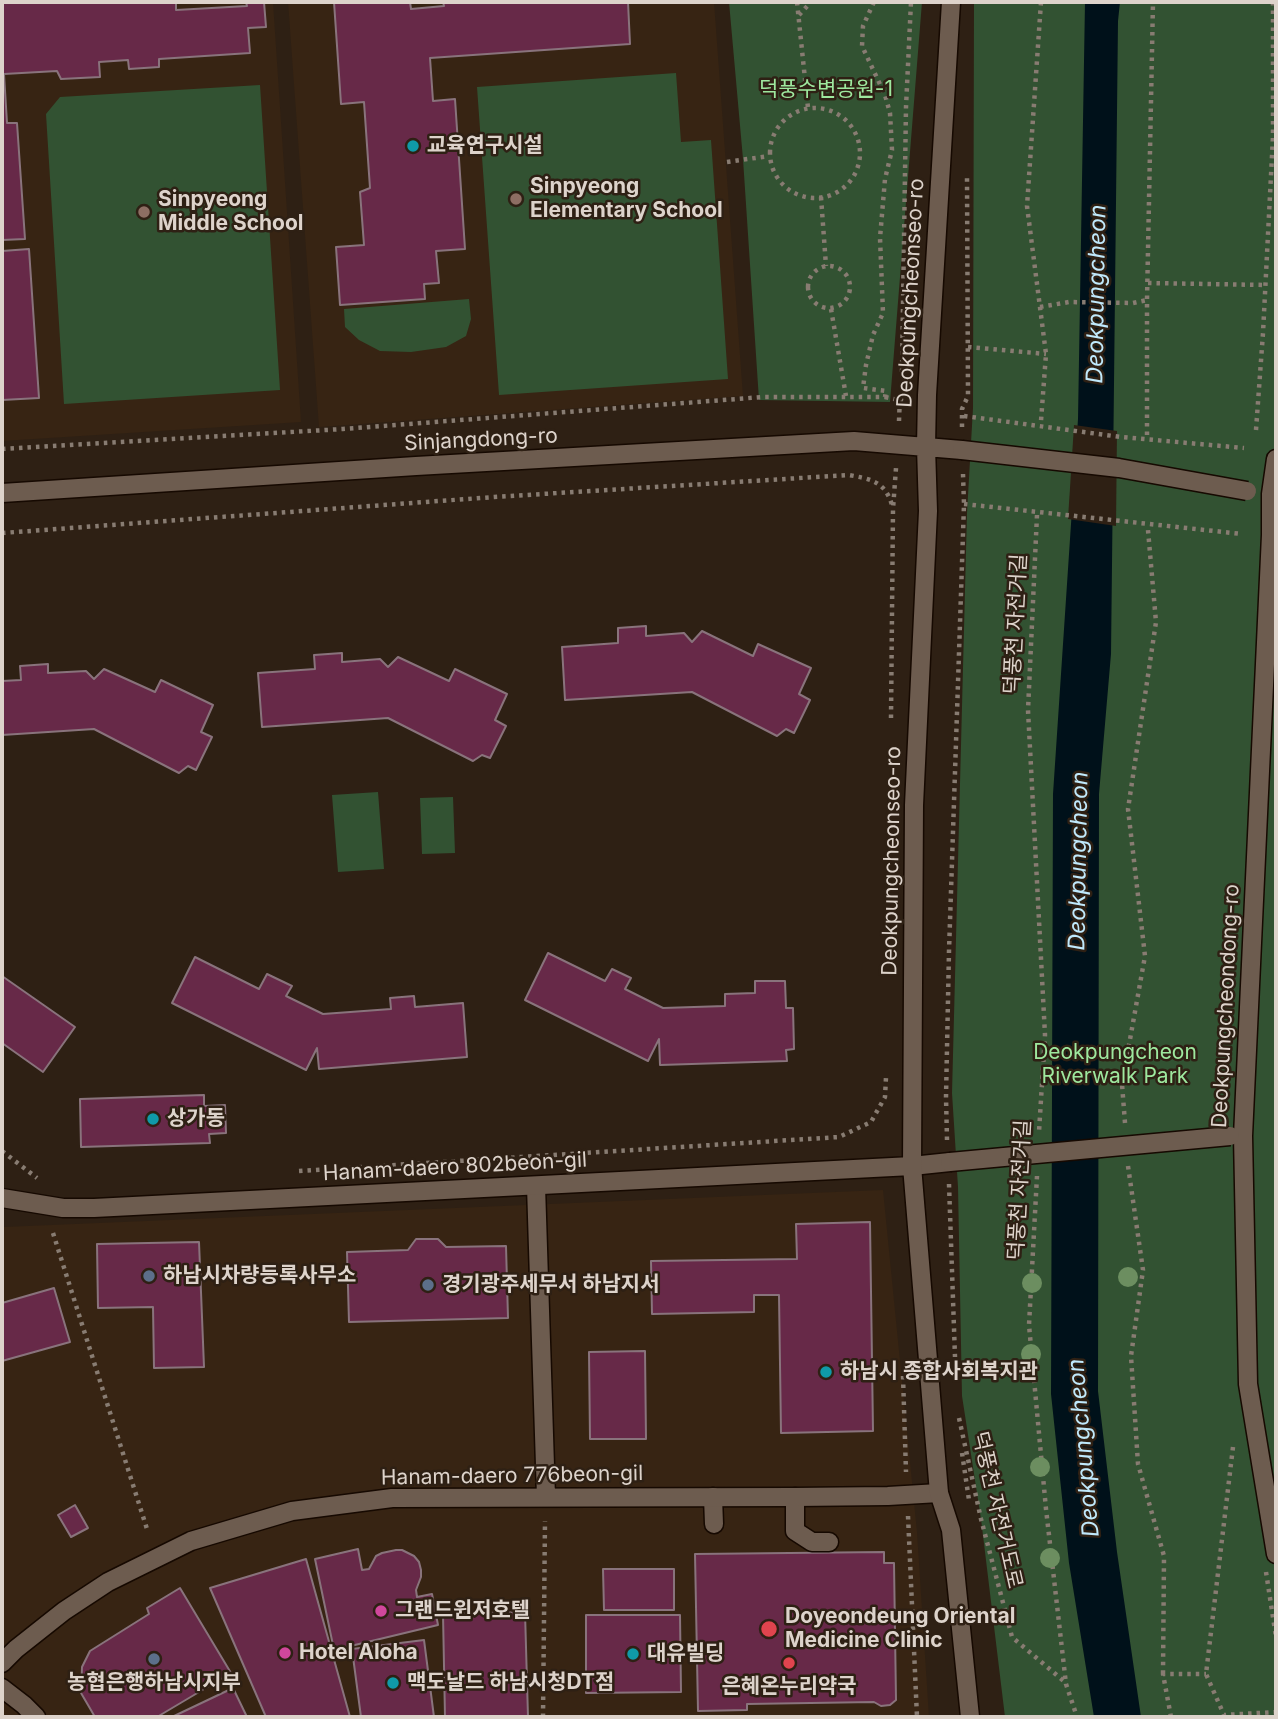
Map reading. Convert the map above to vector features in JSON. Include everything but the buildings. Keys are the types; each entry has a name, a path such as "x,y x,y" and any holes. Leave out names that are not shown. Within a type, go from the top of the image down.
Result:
{"street":[{"name":"Deokpungcheonseo-ro","path":"951,2 927,395 928,511 914,805 912,1166 939,1493 951,1530 970,1717"},
{"name":"Sinjangdong-ro","path":"2,493 854,441 1119,468 1274,494"},
{"name":"Deokpungcheondong-ro","path":"1276,458 1237,1136 1248,1384 1276,1554"},
{"name":"Hanam-daero 802beon-gil","path":"2,1198 63,1208 94,1209 912,1166 1237,1136"},
{"path":"536,1186 546,1497"},
{"name":"Hanam-daero 776beon-gil","path":"2,1663 64,1611 108,1582 191,1541 292,1511 392,1498 795,1497 939,1493"},
{"path":"713,1497 714,1524"},
{"path":"795,1497 795,1531 812,1542 829,1542"},
{"path":"2,1688 36,1717"}],"path":[{"path":"797,2 808,108"},
{"path":"799,16 811,2"},
{"path":"2,449 343,429 763,397 885,397 886,391 863,387 873,335 883,313 880,238 885,179 892,150 890,113 885,95 862,46 863,26 874,2"},
{"path":"902,374 906,107 911,2"},
{"path":"1041,2 1027,206 1046,354 1041,421"},
{"path":"1147,435 1147,283 1153,2"},
{"path":"1256,430 1273,136 1273,2"},
{"path":"808,108 831,110 844,118 854,130 859,144 860,159 856,173 847,185 835,193 821,197 806,197 792,192 777,177 769,156 777,127 787,116 808,108"},
{"path":"727,162 769,156"},
{"path":"967,177 968,396"},
{"path":"821,197 826,266"},
{"path":"826,266 839,268 851,284 844,303 831,309 813,302 808,290 810,277 826,266"},
{"path":"1147,283 1266,285"},
{"path":"1040,307 1147,300"},
{"path":"831,309 846,396"},
{"path":"968,347 1046,354"},
{"path":"2,533 494,497 849,475 873,480 890,498 893,509 901,384"},
{"path":"964,416 1121,437 1244,448"},
{"path":"955,1363 946,1109 948,964 964,504 1242,534"},
{"name":"덕풍천 자전거길","path":"1037,515 1028,710 1045,1035 1039,1133"},
{"path":"1125,1133 1122,1084 1145,956 1128,809 1156,622 1148,530"},
{"path":"299,1171 839,1136 871,1122 885,1097"},
{"path":"2,1151 44,1183"},
{"path":"1127,1158 1143,1270 1131,1356 1138,1464 1164,1556 1163,1674 1171,1717"},
{"name":"덕풍천 자전거길","path":"1037,1175 1029,1325 1066,1684 1077,1717"},
{"path":"53,1233 147,1529"},
{"path":"902,1371 917,1717"},
{"name":"덕풍천 자전거도로","path":"970,1512 958,1416 981,1519 1012,1637 1066,1684"},
{"path":"1234,1442 1206,1674 1224,1714 1276,1712"},
{"path":"543,1717 545,1516"},
{"path":"1163,1674 1206,1674"}],"shaded area":[{"name":"Sinpyeong Middle School","path":"2,2 273,2 301,422 2,441"},
{"name":"Sinpyeong Elementary School","path":"288,2 714,2 743,396 319,427"},
{"path":"883,1190 917,1532 929,1717 2,1717 2,1228"}],"green space":[{"name":"덕풍수변공원-1","path":"729,2 922,2 890,402 759,400 743,159"},
{"name":"Deokpungcheon Riverwalk Park","path":"974,2 1276,2 1276,1717 1005,1717 981,1519 962,1396 958,1187 952,1093 967,513 973,408"},
{"path":"676,73 681,142 711,140 728,379 499,395 477,87"},
{"path":"260,85 280,390 64,404 46,114 60,97"},
{"path":"469,299 471,319 466,336 446,347 411,352 380,351 359,340 345,327 344,309"},
{"path":"378,792 384,869 338,872 332,795"},
{"path":"453,797 455,853 422,854 420,798"}],"water":[{"name":"Deokpungcheon","path":"1085,2 1120,2 1111,654 1099,794 1098,1391 1117,1552 1141,1717 1094,1717 1069,1563 1051,1394 1053,794 1078,419"}],"pier":[{"path":"1074,425 1117,431 1116,526 1068,519"}],"place":[{"name":"교육연구시설","path":"413,146"},
{"name":"Sinpyeong Elementary School","path":"516,199"},
{"name":"Sinpyeong Middle School","path":"144,212"},
{"name":"상가동","path":"153,1119"},
{"name":"하남시차량등록사무소","path":"149,1276"},
{"name":"경기광주세무서 하남지서","path":"428,1285"},
{"name":"하남시 종합사회복지관","path":"826,1372"},
{"name":"그랜드윈저호텔","path":"381,1611"},
{"name":"Doyeondeung Oriental Medicine Clinic","path":"769,1629"},
{"name":"Hotel Aloha","path":"285,1653"},
{"name":"대유빌딩","path":"633,1654"},
{"name":"농협은행하남시지부","path":"154,1659"},
{"name":"은혜온누리약국","path":"789,1663"},
{"name":"맥도날드 하남시청DT점","path":"393,1683"}]}
